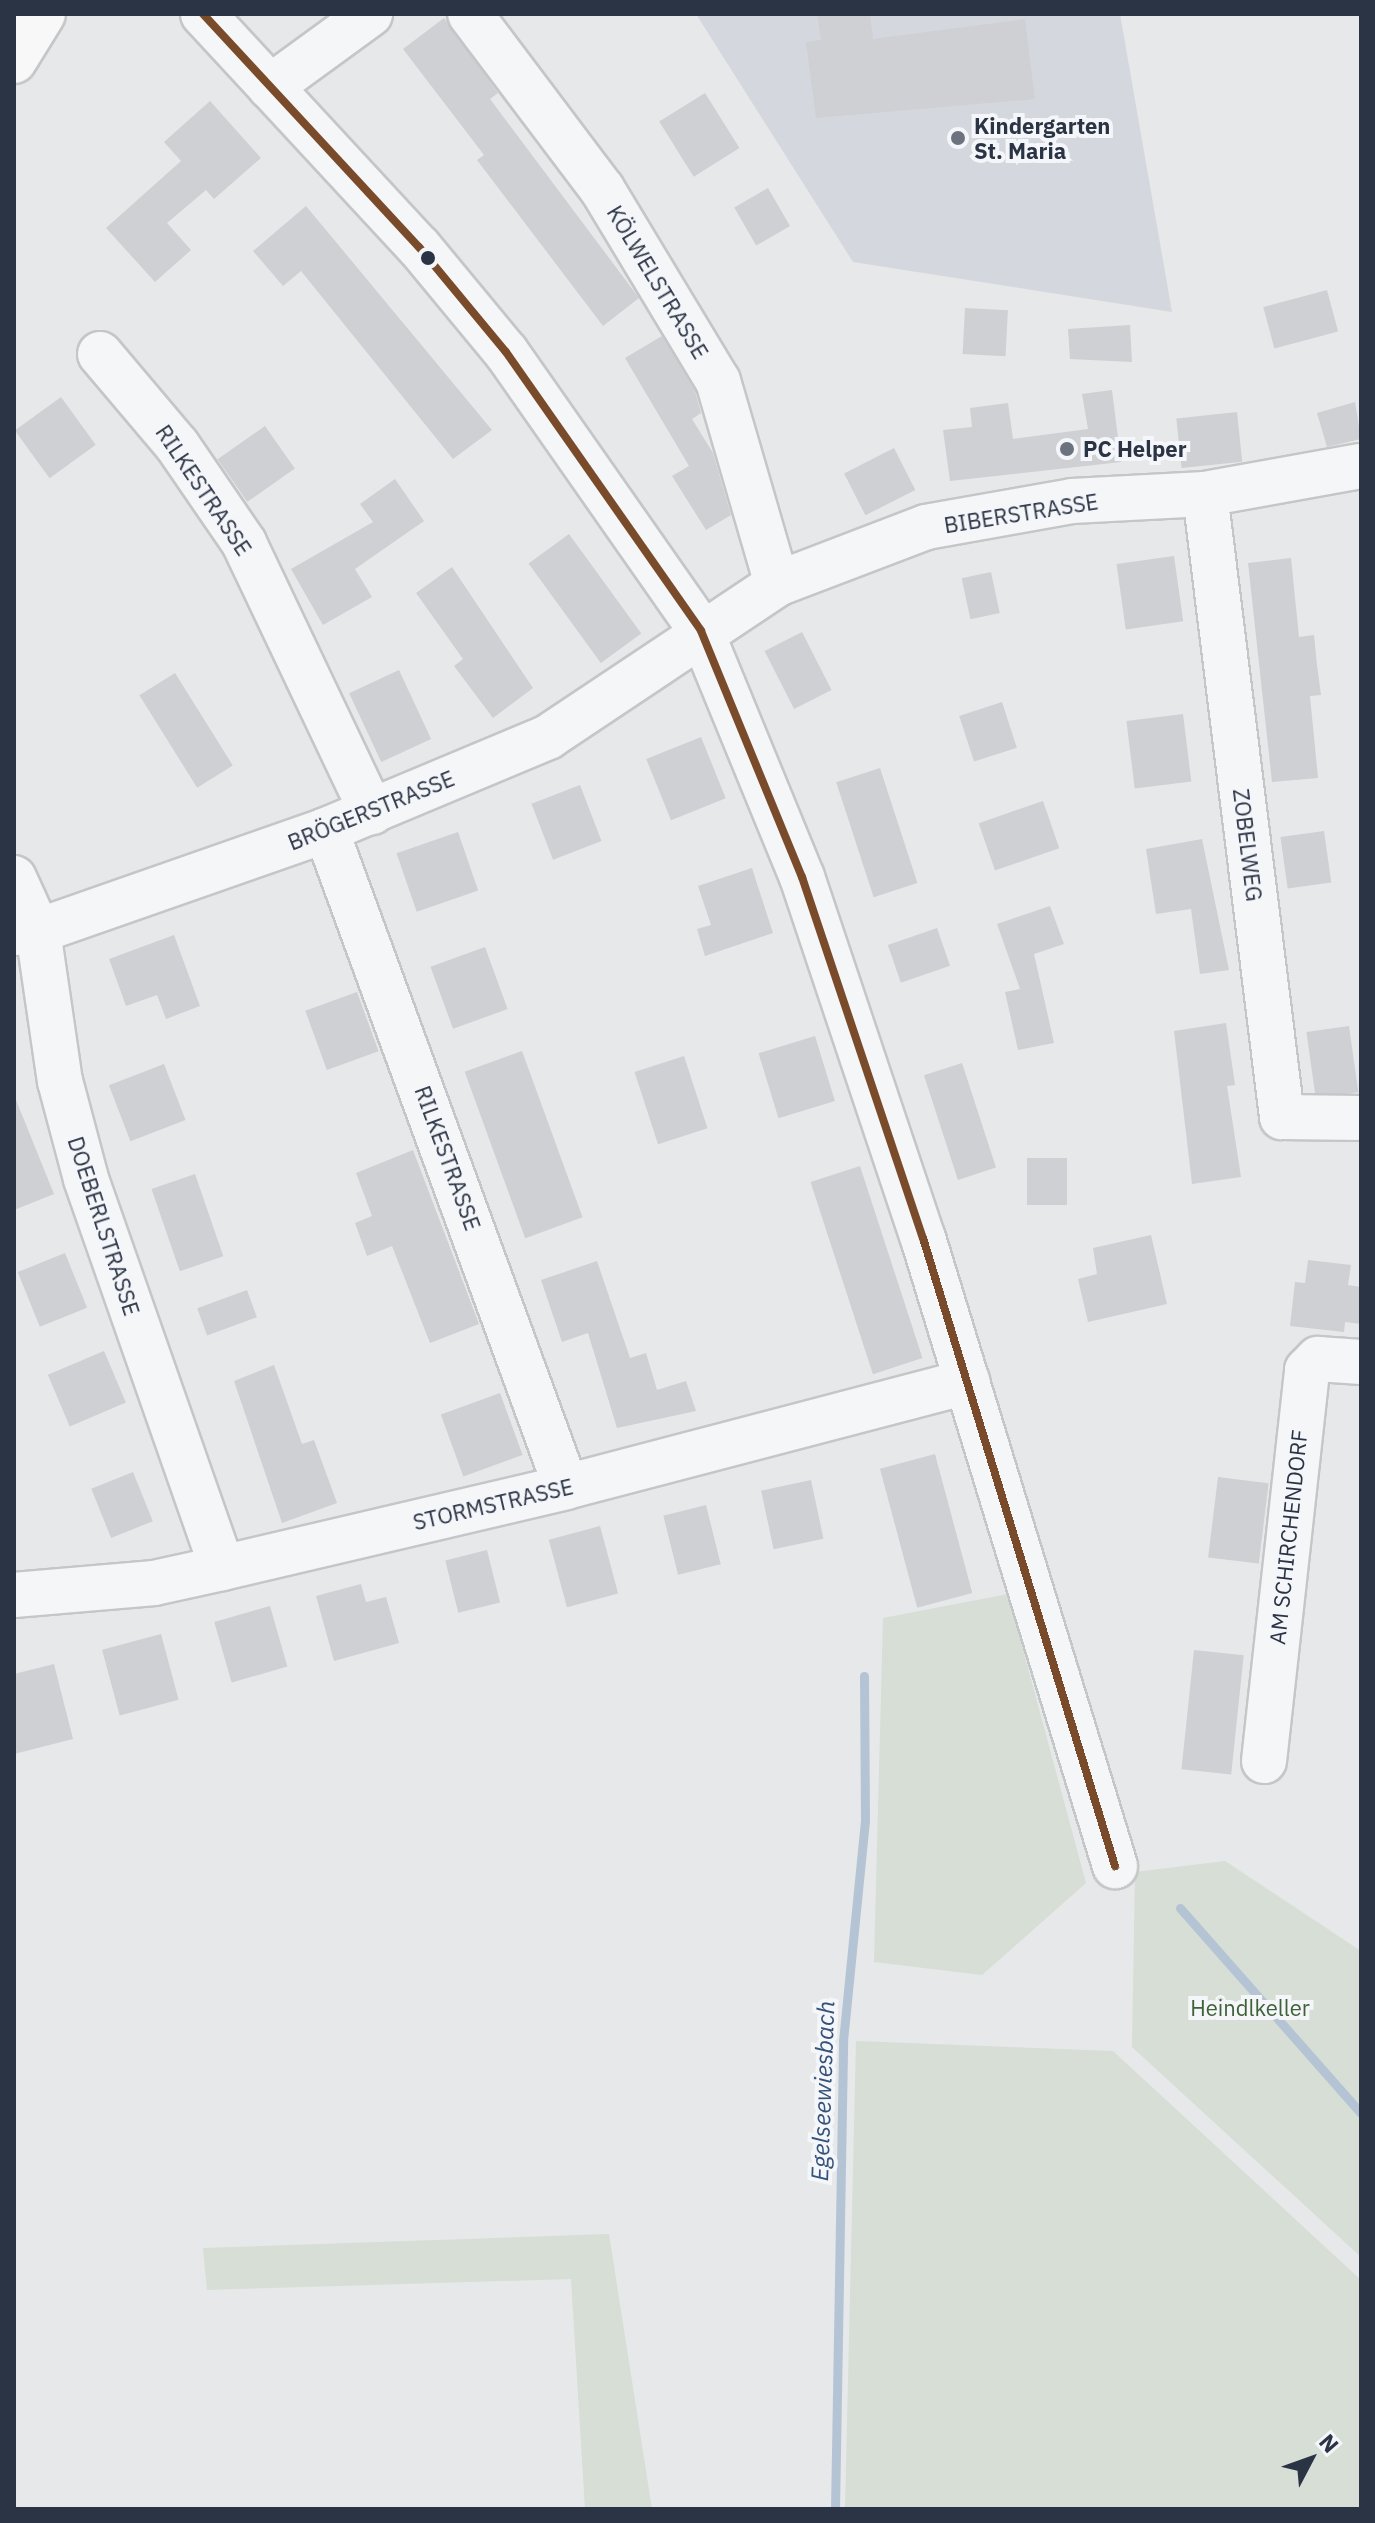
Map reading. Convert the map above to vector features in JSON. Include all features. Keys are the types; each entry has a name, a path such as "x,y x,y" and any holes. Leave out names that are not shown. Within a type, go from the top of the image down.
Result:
{"main road":[{"path":"14,61 43,14"}],"street":[{"path":"203,14 506,352 701,631 802,877 967,1382 1115,1866"},
{"path":"270,87 370,14"},
{"name":"KÖLWELSTRASSE","path":"470,14 602,189 718,381 777,584"},
{"name":"RILKESTRASSE","path":"100,354 177,445 244,543 372,812"},
{"name":"BIBERSTRASSE","path":"701,631 777,584 926,527 1072,501 1205,494 1361,466"},
{"name":"ZOBELWEG","path":"1205,494 1282,1117 1361,1118"},
{"name":"BRÖGERSTRASSE","path":"26,932 326,830 548,737 701,631"},
{"name":"RILKESTRASSE","path":"326,830 566,1487"},
{"name":"DOEBERLSTRASSE","path":"14,878 60,1081 86,1179 222,1568"},
{"name":"AM SCHIRCHENDORF","path":"1264,1761 1307,1370 1318,1359 1361,1362"},
{"name":"STORMSTRASSE","path":"14,1595 154,1583 222,1568 566,1487 967,1382"}],"shaded area":[{"name":"Kindergarten St. Maria","path":"696,14 1120,14 1172,312 853,262"}],"green space":[{"path":"1008,1594 1086,1883 982,1975 874,1962 883,1618"},
{"name":"Heindlkeller","path":"1225,1861 1361,1951 1361,2257 1132,2047 1135,1872"},
{"path":"856,2041 1113,2051 1361,2280 1361,2509 845,2509"},
{"path":"609,2234 652,2509 585,2509 571,2279 207,2290 203,2248"}],"building":[{"path":"817,14 870,14 873,39 1025,19 1035,99 816,118 806,42 821,40"},
{"path":"444,18 498,93 490,99 639,298 603,326 477,160 484,155 403,49"},
{"path":"705,93 739,148 694,177 659,122"},
{"path":"210,101 261,158 214,199 206,190 167,223 191,250 155,282 106,228 181,161 164,142"},
{"path":"768,188 790,226 756,246 734,208"},
{"path":"306,206 492,430 453,459 301,271 283,286 253,251"},
{"path":"1327,290 1338,332 1274,349 1263,307"},
{"path":"965,308 1008,310 1006,356 963,354"},
{"path":"1130,325 1132,362 1070,359 1068,329"},
{"path":"662,336 695,391 701,413 692,419 713,453 731,515 706,530 672,476 689,466 625,358"},
{"path":"1112,390 1121,462 950,481 943,430 972,427 970,408 1008,403 1013,439 1088,429 1082,394"},
{"path":"61,397 96,445 50,478 15,431"},
{"path":"1355,402 1361,439 1327,447 1317,413"},
{"path":"1237,412 1242,462 1182,468 1176,418"},
{"path":"265,426 295,469 247,502 217,459"},
{"path":"894,448 915,490 865,515 844,473"},
{"path":"395,479 424,521 355,569 372,597 323,625 291,569 373,522 360,504"},
{"path":"569,534 641,634 601,663 529,563"},
{"path":"1174,556 1183,621 1126,629 1117,564"},
{"path":"1291,558 1299,637 1314,635 1321,695 1310,696 1318,778 1272,782 1248,563"},
{"path":"452,567 533,688 493,718 454,666 463,659 416,593"},
{"path":"991,572 1000,613 970,619 962,578"},
{"path":"802,632 832,690 794,709 765,651"},
{"path":"399,670 431,739 381,762 349,693"},
{"path":"175,673 233,765 197,788 139,695"},
{"path":"1002,702 1017,748 974,762 959,716"},
{"path":"1183,714 1191,781 1135,788 1126,721"},
{"path":"701,737 726,798 671,820 646,759"},
{"path":"880,768 917,883 874,897 836,782"},
{"path":"580,785 602,841 553,860 531,804"},
{"path":"1043,801 1059,848 995,870 979,823"},
{"path":"1324,831 1331,882 1288,889 1280,837"},
{"path":"458,832 478,891 417,912 397,853"},
{"path":"1202,839 1229,970 1200,974 1191,909 1156,914 1146,849"},
{"path":"752,868 773,933 705,956 697,929 711,925 698,886"},
{"path":"1050,906 1064,944 1034,954 1054,1043 1018,1050 1005,992 1020,989 997,924"},
{"path":"937,928 950,966 901,983 888,945"},
{"path":"174,935 200,1006 166,1019 157,995 126,1006 109,959"},
{"path":"485,947 508,1009 453,1029 430,967"},
{"path":"357,992 379,1051 327,1070 305,1011"},
{"path":"1226,1023 1235,1085 1227,1086 1241,1177 1192,1184 1174,1031"},
{"path":"1349,1026 1358,1092 1316,1098 1306,1032"},
{"path":"815,1036 835,1101 778,1118 759,1053"},
{"path":"522,1051 583,1217 525,1238 465,1072"},
{"path":"684,1056 707,1128 658,1144 635,1072"},
{"path":"962,1063 996,1168 958,1180 924,1075"},
{"path":"164,1064 186,1120 130,1141 109,1085"},
{"path":"14,1095 54,1194 14,1210"},
{"path":"413,1150 479,1324 430,1343 392,1246 367,1256 355,1223 372,1216 356,1173"},
{"path":"1027,1158 1067,1158 1067,1205 1027,1205"},
{"path":"860,1166 922,1358 873,1374 811,1182"},
{"path":"195,1174 223,1256 180,1271 152,1189"},
{"path":"1151,1235 1167,1304 1088,1322 1078,1279 1097,1274 1093,1248"},
{"path":"65,1253 87,1308 40,1327 18,1272"},
{"path":"1308,1260 1351,1265 1348,1285 1361,1287 1361,1324 1345,1322 1344,1332 1290,1326 1295,1282 1305,1283"},
{"path":"597,1261 630,1358 646,1353 657,1390 686,1381 696,1411 617,1428 588,1333 562,1342 541,1280"},
{"path":"247,1290 257,1317 207,1335 197,1308"},
{"path":"104,1351 126,1403 70,1426 48,1375"},
{"path":"274,1365 302,1444 314,1440 337,1503 282,1523 234,1381"},
{"path":"500,1393 523,1455 463,1477 441,1415"},
{"path":"935,1454 972,1593 917,1608 880,1469"},
{"path":"133,1472 153,1521 111,1538 91,1489"},
{"path":"1218,1477 1269,1483 1259,1564 1208,1557"},
{"path":"811,1480 823,1539 774,1549 761,1491"},
{"path":"706,1505 721,1564 678,1575 663,1516"},
{"path":"600,1526 618,1594 567,1607 549,1540"},
{"path":"487,1550 500,1602 458,1613 445,1560"},
{"path":"361,1584 366,1602 386,1597 399,1643 334,1661 316,1596"},
{"path":"270,1606 287,1667 232,1683 214,1622"},
{"path":"161,1634 179,1700 120,1715 102,1650"},
{"path":"1194,1650 1244,1655 1231,1775 1181,1769"},
{"path":"54,1664 73,1739 14,1754 14,1674"}],"waterway":[{"name":"Egelseewiesbach","path":"835,2509 843,2041 865,1820 864,1676"},
{"path":"1180,1908 1361,2113"}],"transit line":[{"path":"203,14 419,247 506,352 701,631 802,877 923,1238 1115,1866"}],"place":[{"name":"Kindergarten St. Maria","path":"958,138"},
{"name":"PC Helper","path":"1067,449"}]}
